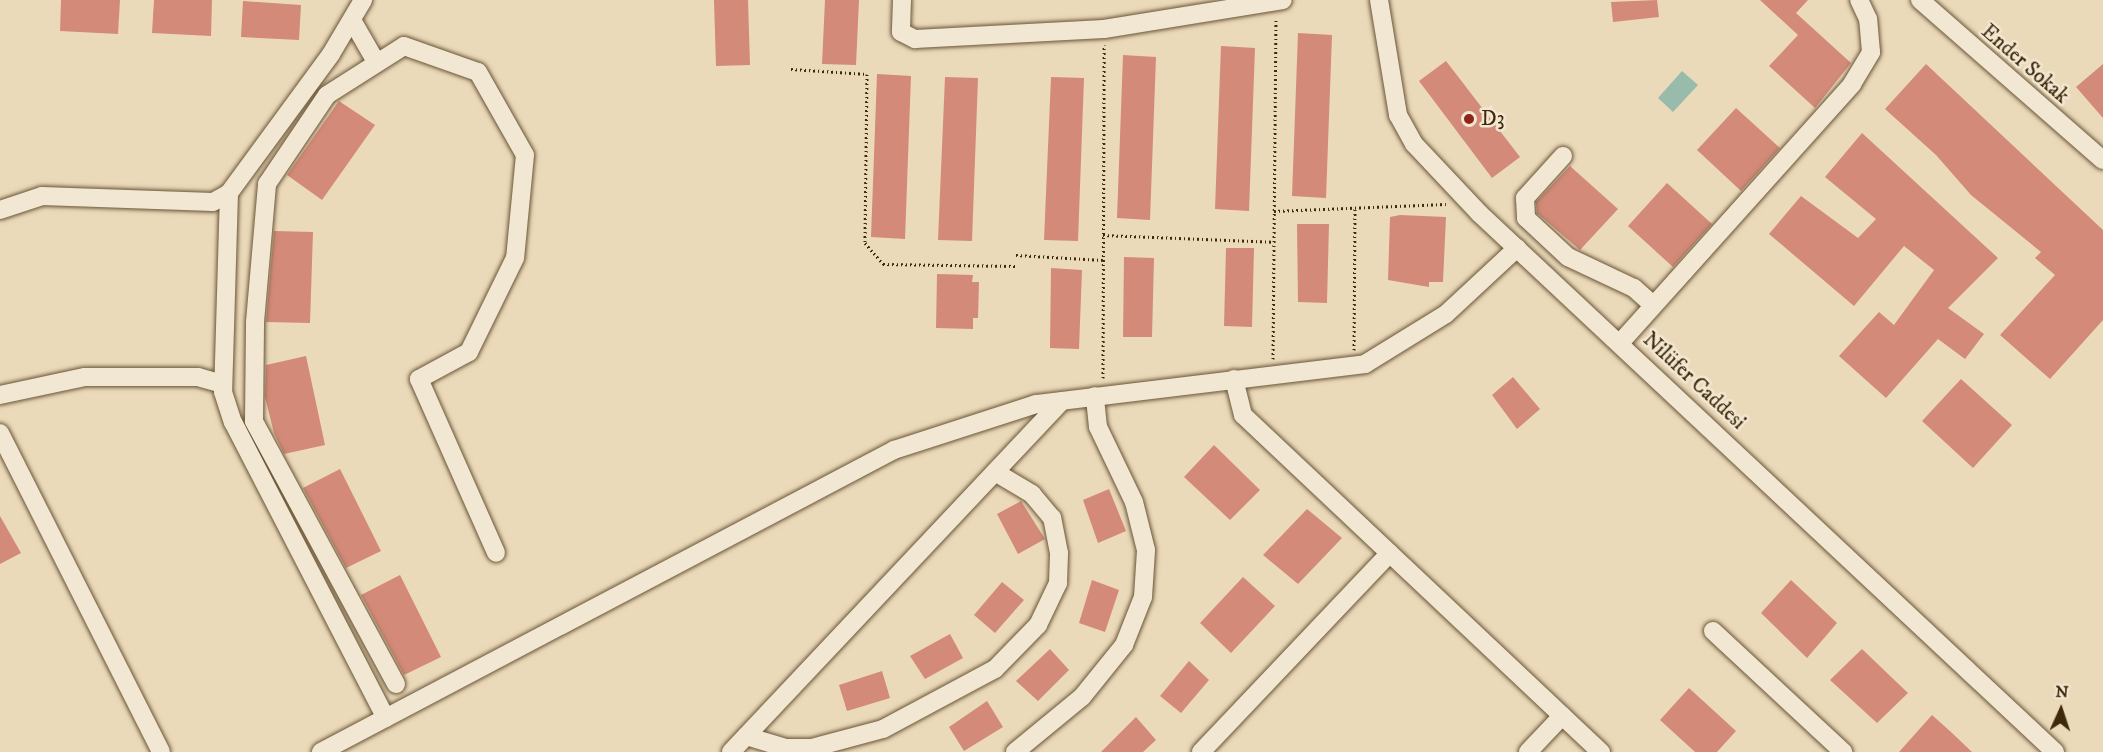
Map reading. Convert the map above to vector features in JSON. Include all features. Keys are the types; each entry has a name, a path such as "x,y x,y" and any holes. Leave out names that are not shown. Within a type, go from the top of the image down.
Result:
{"street":[{"path":"0,210 42,196 213,202 229,193 352,20 363,0"},
{"path":"902,0 901,32 915,39 1104,29 1280,1"},
{"name":"Nilüfer Caddesi","path":"1379,0 1398,115 1414,144 1517,248 2055,752"},
{"path":"1620,343 1652,304 1852,84 1871,52 1868,19 1859,0"},
{"name":"Ender Sokak","path":"1920,0 2103,160"},
{"path":"352,20 375,60"},
{"path":"396,684 254,420 255,322 267,184 327,95 375,60 404,46 478,72 525,155 515,258 469,352 419,379 496,553"},
{"path":"1563,156 1525,198 1526,218 1568,257 1634,288 1652,304"},
{"path":"229,193 223,384 233,422 386,718"},
{"path":"321,752 894,450 1036,404 1365,364 1446,314 1517,248"},
{"path":"0,395 85,377 198,377 223,384"},
{"path":"1234,379 1243,415 1601,752"},
{"path":"1015,752 1082,697 1124,645 1143,597 1146,550 1134,502 1098,427 1099,396"},
{"path":"731,752 1062,401"},
{"path":"0,433 161,752"},
{"path":"746,736 786,748 812,748 883,729 995,669 1038,625 1058,583 1059,553 1052,518 1032,494 995,472"},
{"path":"1201,752 1389,553"},
{"path":"1713,631 1843,752"},
{"path":"1528,752 1562,716"}],"path":[{"path":"1273,375 1274,211 1280,1"},
{"path":"1099,396 1103,260 1104,29"},
{"path":"791,69 867,74 865,243 883,264 1016,266"},
{"path":"1274,211 1470,203"},
{"path":"1354,365 1356,208"},
{"path":"1103,235 1274,242"},
{"path":"1016,255 1103,260"}],"shaded area":[{"path":"1682,71 1698,85 1673,112 1658,98"}],"building":[{"path":"61,0 120,0 118,34 60,31"},
{"path":"154,0 212,0 211,36 152,33"},
{"path":"714,0 748,0 750,65 716,66"},
{"path":"825,0 859,0 856,65 822,64"},
{"path":"1657,0 1659,17 1613,22 1611,2"},
{"path":"1760,0 1808,0 1796,13 1851,63 1815,108 1769,66 1798,35"},
{"path":"243,1 301,5 299,40 241,37"},
{"path":"1298,33 1332,35 1326,198 1292,196"},
{"path":"1221,46 1255,48 1249,211 1215,209"},
{"path":"1123,55 1156,57 1150,220 1117,218"},
{"name":"D3","path":"1446,61 1520,157 1492,178 1419,81"},
{"path":"1926,64 2103,230 2103,320 2050,379 2000,335 2055,275 2035,258 2041,252 1971,195 1936,155 1885,109"},
{"path":"2103,64 2103,118 2076,87"},
{"path":"877,74 911,76 905,239 871,237"},
{"path":"945,77 978,78 972,241 938,240"},
{"path":"1051,77 1084,78 1078,241 1044,240"},
{"path":"339,101 375,125 322,200 287,175"},
{"path":"1736,108 1780,148 1741,191 1697,150"},
{"path":"1862,133 1998,258 1948,308 1984,334 1965,359 1938,339 1886,398 1839,356 1879,312 1894,325 1934,270 1904,246 1854,306 1769,234 1801,196 1858,238 1876,219 1825,177"},
{"path":"1570,166 1618,209 1580,250 1537,213 1536,202"},
{"path":"1667,183 1712,224 1673,267 1628,226"},
{"path":"1400,215 1446,217 1443,282 1429,282 1429,287 1388,280 1390,217"},
{"path":"1297,224 1329,224 1327,303 1298,302"},
{"path":"274,231 313,232 310,323 266,322"},
{"path":"1226,248 1254,248 1252,327 1224,326"},
{"path":"1124,257 1154,258 1152,337 1123,337"},
{"path":"1051,268 1082,270 1079,349 1050,348"},
{"path":"937,274 973,275 972,282 979,282 978,318 973,318 973,329 936,328"},
{"path":"306,356 325,445 284,454 274,433 265,397 266,365"},
{"path":"1513,377 1540,409 1517,429 1492,395"},
{"path":"1961,379 2012,425 1973,468 1922,421"},
{"path":"1214,445 1260,490 1230,520 1184,477"},
{"path":"340,469 381,551 346,568 303,488"},
{"path":"1109,489 1126,531 1098,543 1083,500"},
{"path":"1021,501 1045,539 1018,554 997,514"},
{"path":"1307,509 1342,538 1298,584 1263,555"},
{"path":"0,516 21,553 0,564"},
{"path":"400,575 441,657 404,675 361,595"},
{"path":"1243,577 1275,606 1231,653 1200,623"},
{"path":"1092,580 1119,590 1105,632 1079,623"},
{"path":"1791,580 1837,623 1807,658 1761,613"},
{"path":"1002,582 1024,600 995,633 974,615"},
{"path":"950,634 963,658 925,679 910,656"},
{"path":"1050,649 1069,670 1038,701 1016,681"},
{"path":"1862,649 1908,693 1877,723 1830,680"},
{"path":"1189,661 1209,680 1181,713 1160,696"},
{"path":"882,671 890,698 847,711 839,685"},
{"path":"1689,688 1736,731 1717,752 1695,752 1660,720"},
{"path":"987,701 1003,727 964,751 949,727"},
{"path":"1932,715 1951,732 1972,752 1899,752"},
{"path":"1136,717 1156,740 1143,752 1101,752"}],"place":[{"name":"D3","path":"1469,119"}]}
